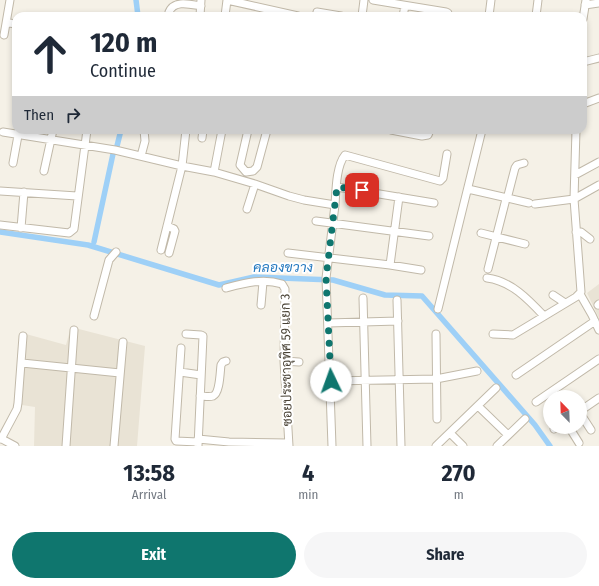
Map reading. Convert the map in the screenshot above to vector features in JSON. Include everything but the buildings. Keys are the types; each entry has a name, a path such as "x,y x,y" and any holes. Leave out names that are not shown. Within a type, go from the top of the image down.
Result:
{"street":[{"path":"4,35 10,0"},
{"path":"226,12 227,0 255,3 273,12"},
{"path":"362,12 364,0"},
{"path":"373,0 405,6 426,12 446,12"},
{"path":"490,12 491,0"},
{"path":"536,12 538,0"},
{"path":"585,3 599,2"},
{"path":"169,12 171,7 176,4 201,3"},
{"path":"404,12 405,6"},
{"path":"587,61 599,58"},
{"path":"587,102 599,98"},
{"path":"3,132 12,132"},
{"path":"13,163 19,134"},
{"path":"27,134 214,172 299,199 335,205"},
{"path":"44,171 53,134"},
{"path":"0,225 68,233 74,229 77,196 86,134"},
{"path":"141,156 145,141 144,134"},
{"path":"161,250 182,166 186,134"},
{"path":"202,138 203,134"},
{"path":"214,172 221,134"},
{"path":"247,134 240,165 246,172 253,172 257,167 266,134"},
{"path":"416,134 425,136 428,134"},
{"path":"438,309 481,134"},
{"path":"576,134 574,199 581,288 580,294 599,330"},
{"path":"332,446 331,381 326,280 337,187 342,159 346,155 440,181 443,178 447,154"},
{"path":"575,175 599,162"},
{"path":"488,269 515,168 517,165 524,163"},
{"path":"243,180 246,172"},
{"path":"247,209 255,184"},
{"path":"468,189 532,204 574,199 599,185"},
{"path":"337,187 399,196 434,203"},
{"path":"0,190 77,196"},
{"path":"21,228 24,192"},
{"path":"390,265 399,196"},
{"path":"316,221 429,236"},
{"path":"167,226 175,231 169,253"},
{"path":"576,232 584,233 590,239"},
{"path":"481,233 525,244"},
{"path":"94,316 109,260 115,253"},
{"path":"288,253 421,270"},
{"path":"487,278 497,279 524,295 544,316"},
{"name":"ซอยประชาอุทิศ 59 แยก 3","path":"226,288 252,282 275,282 282,284 285,289 284,361 288,445"},
{"path":"261,305 263,282"},
{"path":"494,334 513,335 580,294"},
{"path":"554,295 565,303"},
{"path":"363,298 367,446"},
{"path":"397,300 401,446"},
{"path":"328,324 398,321"},
{"path":"516,375 595,321"},
{"path":"66,446 74,330"},
{"path":"186,334 203,336 198,442"},
{"path":"436,334 437,418"},
{"path":"15,446 1,438 17,409 22,364 23,336"},
{"path":"114,446 123,342"},
{"path":"181,348 176,442 229,442 288,445"},
{"path":"536,402 599,359"},
{"path":"200,396 212,396 216,394 218,390 221,365 226,361"},
{"path":"284,361 299,362"},
{"path":"22,364 120,373"},
{"path":"331,381 436,379 477,371"},
{"path":"180,372 201,375"},
{"path":"436,446 496,388"},
{"path":"587,407 599,398"},
{"path":"478,406 508,435"},
{"path":"498,446 525,419"},
{"path":"587,423 591,430"},
{"path":"450,433 463,446"},
{"path":"574,434 580,443"}],"shaded area":[{"path":"599,284 599,318 587,293"},
{"path":"71,327 145,346 137,446 34,446 35,407 22,405 26,334 66,345"}],"waterway":[{"path":"136,0 138,12"},
{"path":"117,146 120,134"},
{"path":"94,242 113,154"},
{"name":"คลองขวาง","path":"0,232 88,245 219,285 254,277 333,280 385,295 422,296 535,425 550,446"}],"route":[{"path":"331,381 326,278 337,187 362,190"}]}
